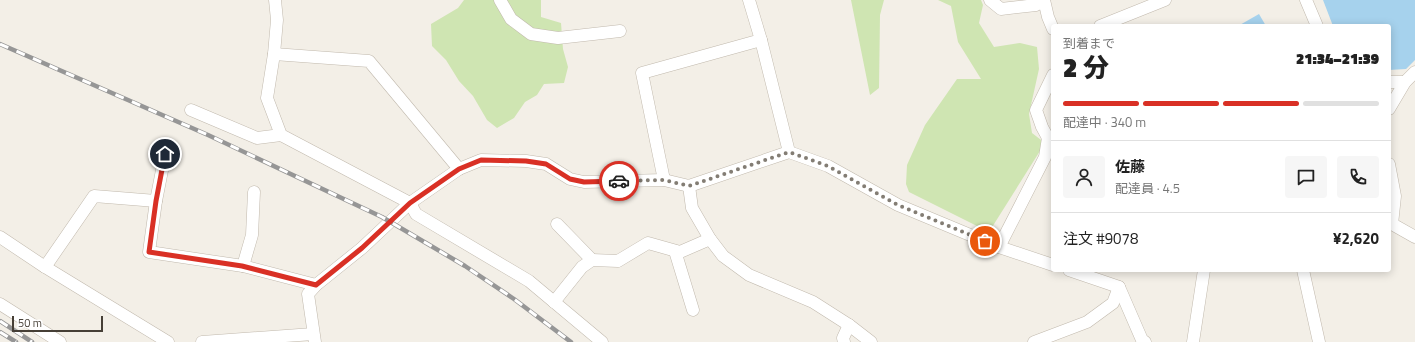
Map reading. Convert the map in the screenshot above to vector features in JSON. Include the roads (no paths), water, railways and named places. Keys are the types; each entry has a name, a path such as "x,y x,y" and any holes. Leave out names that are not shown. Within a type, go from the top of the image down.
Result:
{"street":[{"path":"275,0 277,20 274,54 267,98 281,135"},
{"path":"500,0 511,19 531,34 558,38 620,31"},
{"path":"749,0 761,40 789,152"},
{"path":"990,0 1001,9 1036,6 1044,1 1051,25"},
{"path":"1105,24 1165,0"},
{"path":"1306,0 1315,24"},
{"path":"664,180 642,73 761,40"},
{"path":"274,54 368,61 459,169"},
{"path":"1391,106 1405,82 1415,72"},
{"path":"999,247 1045,157 1050,138 1042,127 1036,110 1051,79"},
{"path":"1391,82 1405,82"},
{"path":"191,110 258,138 281,135 410,203 416,214 529,281 602,342"},
{"path":"202,342 314,338 308,294 316,285 362,248 410,203 459,169 481,160 526,161 546,164 570,179 584,182 664,180 689,186 789,152 828,166 898,205 999,247 1051,264"},
{"path":"165,154 156,201 149,252 242,266 316,285"},
{"path":"1391,177 1394,196 1391,217"},
{"path":"689,186 692,208 710,239 723,256 749,276 813,302 849,325 871,342"},
{"path":"242,266 252,235 254,192"},
{"path":"45,267 94,196 156,201"},
{"path":"557,224 592,260"},
{"path":"1391,225 1415,237"},
{"path":"0,237 45,267 168,342"},
{"path":"554,302 582,267 592,260 618,261 648,243 680,252 710,239"},
{"path":"675,251 693,310"},
{"path":"1074,272 1119,287 1142,340 1145,342"},
{"path":"1194,342 1204,272"},
{"path":"1303,272 1319,342"},
{"path":"1034,342 1087,322 1113,303 1119,287"},
{"path":"0,304 60,342"},
{"path":"844,342 843,338 849,325"}],"water":[{"path":"1323,0 1415,0 1415,60 1406,69 1391,70 1391,24 1332,24"},
{"path":"1259,14 1265,24 1242,24"}],"railway":[{"path":"0,44 208,135 382,217 465,266 514,299 571,342"},
{"path":"0,321 32,342"},
{"path":"0,332 16,342"}]}
